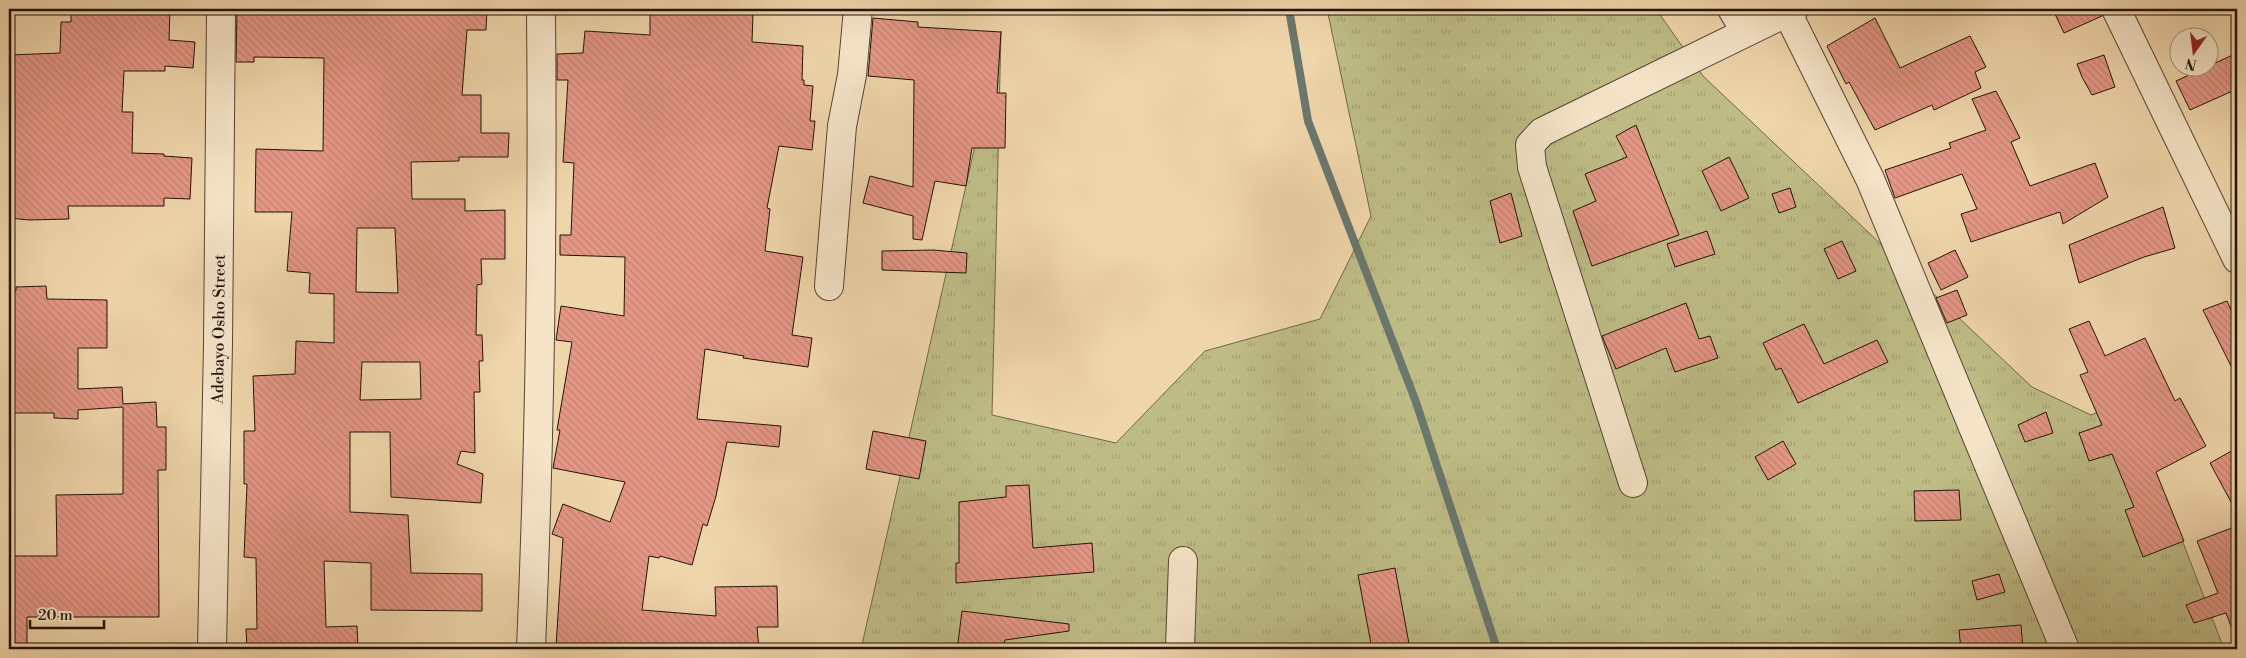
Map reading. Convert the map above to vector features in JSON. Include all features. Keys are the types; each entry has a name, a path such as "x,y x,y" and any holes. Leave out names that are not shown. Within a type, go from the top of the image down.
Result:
{"street":[{"name":"Adebayo Osho Street","path":"212,649 218,344 221,9"},
{"path":"531,649 536,532 542,152 541,9"},
{"path":"829,286 842,126 852,75 858,9"},
{"path":"2116,9 2237,259"},
{"path":"1633,483 1532,167 1530,145 1542,132 1738,20 1790,10 1870,179 2065,649"},
{"path":"1180,649 1183,561"}],"green space":[{"path":"1327,9 1656,9 1703,76 2032,387 2091,415 2119,403 2167,501 2224,649 861,649 1001,31 992,415 1116,443 1205,351 1320,319 1371,216"}],"building":[{"path":"71,9 170,9 169,40 195,42 193,68 165,66 165,71 124,71 122,112 133,112 132,153 164,154 164,156 192,158 190,199 164,198 164,206 68,206 69,219 29,220 9,218 11,83 9,83 9,55 60,53 61,22 71,22"},
{"path":"237,9 487,9 486,30 467,30 462,95 481,95 481,133 509,133 508,157 459,157 459,161 411,162 412,199 465,199 465,211 505,210 505,259 481,259 482,284 477,285 476,335 482,335 483,361 479,361 480,392 474,392 475,453 461,451 457,464 483,474 481,503 391,497 390,432 350,432 350,512 408,515 411,573 482,574 482,611 371,610 371,563 324,561 326,627 357,626 358,649 247,649 246,629 257,629 256,558 244,557 247,484 244,484 244,431 255,431 253,376 295,374 296,341 334,343 334,294 309,293 310,273 287,271 292,212 255,212 256,149 323,151 324,58 254,57 254,62 236,62","holes":["357,228 395,228 398,293 356,292","362,362 420,362 421,399 360,400"]},
{"path":"650,9 711,9 711,13 753,13 752,42 803,46 802,80 804,80 804,85 813,86 810,121 815,121 812,150 779,146 767,208 770,209 765,251 803,257 792,335 812,338 808,367 743,358 744,356 705,349 697,419 781,426 779,447 727,442 716,496 707,526 703,524 692,565 660,556 659,558 649,556 642,610 716,616 715,587 777,586 778,627 757,627 759,649 624,649 556,646 563,538 552,534 563,504 610,522 625,482 553,468 560,430 557,430 572,342 556,340 561,306 624,316 625,257 560,255 560,235 571,235 574,163 563,162 568,80 557,80 557,54 583,53 585,31 650,35"},
{"path":"2068,9 2101,9 2102,16 2064,33 2055,14"},
{"path":"873,18 918,22 918,27 1001,32 997,93 1006,93 1005,148 972,148 966,186 935,181 922,240 913,239 913,216 863,203 870,176 913,187 914,80 868,76"},
{"path":"1875,18 1900,68 1970,36 1986,67 1975,72 1981,88 1934,110 1932,105 1875,130 1849,82 1846,84 1827,46"},
{"path":"2237,53 2237,89 2190,110 2176,81 2183,78 2218,78 2218,62"},
{"path":"2104,55 2115,87 2092,95 2077,64"},
{"path":"1996,91 2020,138 2011,142 2030,186 2095,163 2108,197 2063,224 2060,212 1971,242 1961,214 1977,209 1962,174 1895,198 1885,170 1951,148 1949,143 1986,130 1972,99"},
{"path":"1636,125 1679,235 1592,266 1573,211 1596,201 1585,174 1627,157 1616,136"},
{"path":"1729,157 1749,198 1721,211 1702,171"},
{"path":"1790,188 1796,207 1779,213 1772,194"},
{"path":"1511,193 1522,236 1500,243 1490,201"},
{"path":"2163,207 2175,248 2144,257 2079,283 2069,245"},
{"path":"1707,231 1715,254 1675,267 1667,244"},
{"path":"1842,241 1856,271 1838,279 1824,249"},
{"path":"933,250 967,253 966,273 882,270 882,251"},
{"path":"1955,250 1968,277 1941,290 1928,263"},
{"path":"46,286 47,299 107,300 107,348 78,348 78,389 122,387 123,404 156,402 157,427 166,427 166,470 158,470 159,617 27,617 27,649 9,649 9,556 57,556 56,495 123,494 123,407 78,410 78,419 54,418 54,413 9,413 9,291 16,291 16,287"},
{"path":"1957,290 1967,315 1947,323 1936,298"},
{"path":"2227,301 2237,323 2237,378 2203,310"},
{"path":"1686,303 1699,339 1710,336 1718,358 1675,372 1666,348 1616,369 1602,336"},
{"path":"2089,321 2105,356 2145,338 2175,401 2180,398 2206,446 2156,472 2184,541 2143,557 2125,510 2134,507 2112,454 2089,461 2079,433 2102,425 2080,375 2088,372 2069,329"},
{"path":"1804,324 1824,364 1877,340 1888,362 1798,403 1781,368 1776,370 1763,343"},
{"path":"2046,412 2053,433 2025,442 2018,425"},
{"path":"873,431 926,441 919,479 866,469"},
{"path":"1783,441 1796,464 1768,480 1755,457"},
{"path":"2237,448 2237,513 2210,463"},
{"path":"1029,485 1033,548 1092,543 1094,572 956,583 956,563 959,563 959,502 1006,497 1006,486"},
{"path":"1959,490 1961,520 1915,521 1914,491"},
{"path":"2237,526 2236,639 2226,613 2194,623 2186,605 2218,593 2197,541"},
{"path":"1395,568 1410,649 1372,649 1358,575"},
{"path":"1999,574 2005,592 1977,600 1972,581"},
{"path":"962,611 1069,624 1069,631 1005,640 1003,649 958,643"},
{"path":"2021,625 2023,649 1961,649 1959,630"}],"waterway":[{"path":"1289,9 1308,121 1416,402 1497,649"}]}
